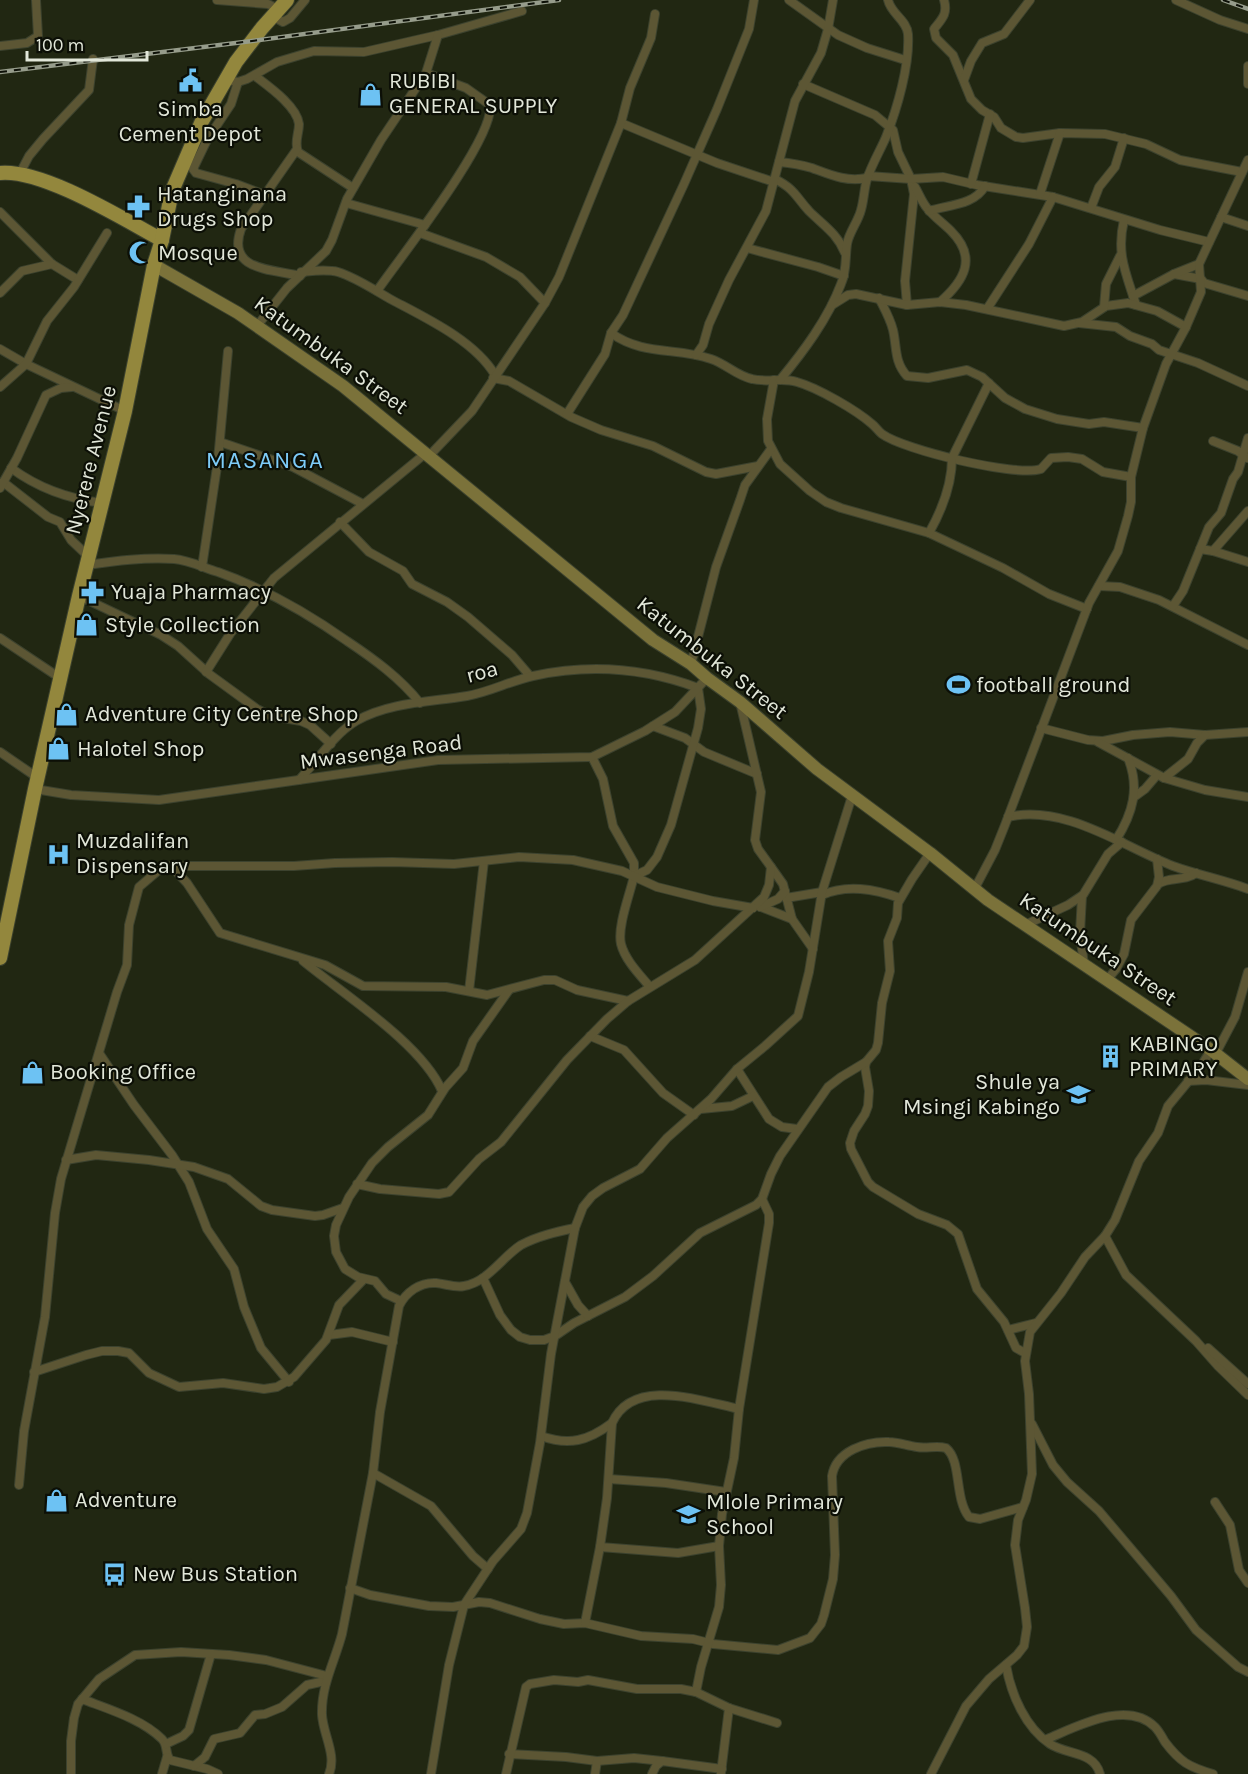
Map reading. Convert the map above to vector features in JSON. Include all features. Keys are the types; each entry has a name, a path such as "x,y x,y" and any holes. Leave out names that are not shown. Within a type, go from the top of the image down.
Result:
{"main road":[{"name":"Nyerere Avenue","path":"0,957 5,912 125,411 154,265 162,240 172,190 202,121 232,81 236,62 279,8"},
{"path":"6,175 51,183 162,240"},
{"name":"Katumbuka Street","path":"154,265 238,313 343,386 653,640 691,664 703,683 740,702 852,796 930,853 988,900 1248,1079"}],"street":[{"path":"0,46 27,43 38,36 36,0"},
{"path":"217,0 268,4 279,8 283,22 290,18 305,0"},
{"path":"567,414 605,354 611,333 623,315 697,154 748,29 754,0"},
{"path":"789,0 828,29 854,43 905,60"},
{"path":"696,355 703,345 705,335 729,280 765,211 793,107 802,84 821,53 833,0"},
{"path":"888,0 908,31 898,102 868,177 861,211 848,241 844,276 832,305 792,366 777,380 766,429 771,449 780,464 826,502 862,515 929,533 1003,568 1049,594 1088,609"},
{"path":"945,0 945,16 934,29 934,33 953,55 971,99 982,111 996,119 1000,128 1016,137 1094,133 1124,138 1146,144 1180,160 1242,172"},
{"path":"963,80 982,43 1004,34 1030,0"},
{"path":"1176,0 1220,20 1248,29"},
{"path":"265,195 196,173 193,170 207,140 231,104 232,81 255,76 277,62 314,51 364,52 438,35 522,11"},
{"path":"206,672 230,634 264,590 286,567 340,522 428,455 472,411 545,303 559,277 621,123 630,88 651,38 655,14"},
{"path":"257,326 272,304 326,251 353,188 381,140 426,73 438,35"},
{"path":"6,175 29,156 89,90 93,59"},
{"path":"1248,66 1248,84"},
{"path":"377,291 423,229 466,163 486,125 491,108 485,100 466,88 426,73"},
{"path":"255,76 281,97 297,116 299,125 297,149 241,229 237,240 240,256 252,266 301,274 335,272 377,291 471,348 491,368 494,377"},
{"path":"802,84 875,115 890,126 911,179 929,210 959,241 968,262 952,291 940,303"},
{"path":"971,184 990,114"},
{"path":"621,123 717,163 774,181 791,189 807,209 837,237 846,256"},
{"path":"1040,194 1060,133"},
{"path":"1091,208 1099,187 1115,167 1124,138"},
{"path":"297,149 303,156 353,188"},
{"path":"975,888 995,850 1088,609 1118,551 1131,502 1131,477 1143,428 1166,364 1202,292 1199,264 1248,160"},
{"path":"779,162 811,168 845,179 868,177 911,179 934,176 1053,196 1124,220 1209,242"},
{"path":"907,305 905,281 914,194 911,179"},
{"path":"912,213 973,199 985,186"},
{"path":"987,309 1029,244 1053,196"},
{"path":"346,203 423,229 486,256 520,277 545,303"},
{"path":"0,212 52,264 78,280"},
{"path":"1221,217 1248,226"},
{"path":"1124,220 1120,238 1120,256 1136,305"},
{"path":"0,387 26,364 47,321 78,280 107,233"},
{"path":"747,248 844,276"},
{"path":"1104,308 1106,284 1120,256"},
{"path":"0,293 22,271 52,264"},
{"path":"1133,296 1174,274 1199,264"},
{"path":"1112,271 1127,280"},
{"path":"1174,274 1201,279 1209,284 1248,296"},
{"path":"832,305 848,295 867,295 907,305 940,303 987,309 1068,326 1079,323 1104,308 1117,304 1136,305 1157,311 1186,327"},
{"path":"879,298 893,328 898,363 907,376 928,378 967,370 989,382 1005,398 1025,410 1057,419 1089,424 1104,422 1143,428"},
{"path":"1079,323 1116,327 1130,336 1146,341 1159,350 1198,363 1248,386"},
{"path":"611,333 630,345 714,360 745,378 762,381 797,381 824,392 871,423 882,434 894,440 952,458 1029,470 1041,469 1047,461 1056,456 1068,457 1082,459 1102,471 1131,477"},
{"path":"0,349 72,387 125,411"},
{"path":"202,567 220,442 228,351"},
{"path":"494,377 515,383 567,414 601,430 653,446 706,472 724,474 758,466"},
{"path":"929,533 938,518 947,494 952,458 989,382"},
{"path":"72,387 61,388 46,395 2,485 48,517 60,522 88,561 175,559 239,579 264,590 317,620 385,667 410,690 420,703"},
{"path":"1173,606 1183,591 1212,521 1221,513 1245,457 1248,438"},
{"path":"1212,441 1238,451 1245,457"},
{"path":"220,442 293,467 363,504"},
{"path":"691,664 716,567 745,484 771,449"},
{"path":"11,468 35,485 74,498 102,503"},
{"path":"1213,551 1247,514"},
{"path":"340,522 369,552 403,571 412,584 447,602 468,617 518,661 530,676"},
{"path":"1200,549 1248,562"},
{"path":"1099,586 1120,587 1173,606 1248,645"},
{"path":"79,596 161,635 178,646 206,672 257,708 271,716 301,721 310,725 331,744"},
{"path":"0,638 60,678"},
{"name":"roa","path":"299,780 339,735 357,721 382,711 475,694 530,676 566,670 607,668 703,683"},
{"path":"634,876 647,870 657,857 671,825 694,744 701,709 703,683"},
{"name":"Mwasenga Road","path":"36,783 71,795 159,800 438,760 592,757 654,726 675,712 703,683"},
{"path":"740,702 761,792 755,840 758,849 783,884 792,920 813,949"},
{"path":"654,726 685,738 704,752 757,774"},
{"path":"1041,728 1095,741 1161,776 1206,790 1248,797"},
{"path":"1095,741 1170,732 1206,735 1248,732"},
{"path":"1134,797 1188,759 1197,743 1206,735"},
{"path":"0,752 36,783"},
{"path":"592,757 603,779 614,826 633,863 634,876 621,933 621,944 626,956 650,987"},
{"path":"1024,925 1082,896 1089,888 1104,860 1119,841 1134,797 1135,780 1128,758"},
{"path":"431,1774 449,1665 464,1605 488,1569 523,1526 541,1436 545,1393 575,1228 583,1207 603,1188 640,1169 736,1069 798,1016 813,949 822,893 852,796"},
{"path":"1008,816 1021,814 1052,818 1089,827 1157,859 1248,890"},
{"path":"483,1278 500,1315 514,1333 530,1340 555,1336 625,1297 700,1233 750,1209 762,1199 771,1174 797,1129 834,1082 866,1062 876,1050 882,1003 890,971 888,941 897,918 900,898 930,853"},
{"path":"19,1485 24,1431 45,1317 55,1214 66,1160 117,992 126,971 131,917 139,887 151,876 171,866 294,866 334,862 454,864 519,857 573,860 634,876 657,887 713,901 756,907 792,920"},
{"path":"1157,859 1158,884"},
{"path":"469,991 484,861"},
{"path":"171,866 187,884 204,908 214,928 220,933 325,965 353,982 367,987 446,987 488,995 544,980 555,980 577,990 628,1001"},
{"path":"357,1184 380,1189 439,1194 449,1192 479,1159 504,1138 567,1060 590,1036 628,1001 695,960 756,907 767,892 771,867"},
{"path":"1107,980 1124,954 1131,920 1158,884 1167,879 1184,879 1196,873"},
{"path":"756,907 786,895 822,893 848,888 868,890 900,898"},
{"path":"1082,896 1080,933 1084,965"},
{"path":"300,959 405,1043 432,1073 442,1091"},
{"path":"931,1774 966,1706 989,1679 1023,1648 1026,1635 1026,1608 1015,1545 1018,1521 1032,1474 1025,1353 1027,1340 1036,1323 1061,1293 1085,1257 1105,1236 1139,1161 1158,1133 1174,1097 1213,1053 1235,1017 1248,972"},
{"path":"401,1301 386,1294 376,1282 353,1275 345,1269 336,1252 334,1236 343,1208 377,1157 428,1115 442,1091 464,1068 473,1041 510,989"},
{"path":"590,1036 624,1050 663,1093 697,1112 732,1106 753,1096"},
{"path":"99,1053 134,1105 159,1136 194,1191 207,1229 234,1269 244,1307 261,1348 289,1382"},
{"path":"866,1062 868,1106 855,1128 850,1145 868,1182 918,1214 943,1223 953,1230 962,1242 965,1258 977,1289 1008,1330 1016,1348 1025,1353"},
{"path":"736,1069 774,1123 797,1129"},
{"path":"1188,1082 1206,1080 1248,1085"},
{"path":"66,1160 96,1155 194,1167 223,1177 261,1206 272,1210 315,1216 343,1208"},
{"path":"696,1692 719,1607 721,1585 719,1546 726,1492 734,1458 739,1409 769,1223 769,1214 762,1199"},
{"path":"328,1774 332,1762 322,1716 326,1679 338,1647 373,1473 379,1420 401,1301 408,1292 427,1284 465,1286 483,1278 520,1246 545,1235 575,1228"},
{"path":"1105,1236 1127,1275 1248,1384"},
{"path":"1105,1236 1125,1275 1196,1341 1248,1395"},
{"path":"34,1372 78,1357 110,1350 129,1353 149,1373 179,1387 223,1383 264,1389 277,1387 289,1382 329,1335 339,1305 364,1279"},
{"path":"565,1282 574,1300 588,1317"},
{"path":"1008,1330 1036,1323"},
{"path":"329,1335 352,1332 393,1342"},
{"path":"541,1436 564,1442 579,1440 598,1433 612,1423 630,1401 645,1395 674,1396 739,1409"},
{"path":"1030,1420 1053,1466 1099,1510 1171,1596 1196,1630 1238,1667 1248,1672"},
{"path":"585,1623 600,1546 609,1479 612,1423"},
{"path":"350,1588 370,1595 429,1606 453,1607 490,1603 564,1624 585,1623 631,1634 778,1650 810,1638 817,1631 824,1615 834,1571 836,1542 833,1469 840,1459 860,1446 890,1442 921,1448 946,1448 954,1459 961,1500 969,1517 980,1519 1023,1507"},
{"path":"373,1473 431,1506 473,1556 488,1569"},
{"path":"609,1479 666,1483 726,1492"},
{"path":"1215,1502 1230,1525 1239,1570 1248,1583"},
{"path":"600,1546 678,1553 719,1546"},
{"path":"71,1774 74,1718 78,1704 99,1680 135,1655 181,1652 266,1660 326,1679"},
{"path":"166,1744 183,1736 189,1730 211,1654"},
{"path":"1006,1665 1016,1701 1034,1729 1057,1748 1092,1761 1100,1774"},
{"path":"194,1766 206,1757 214,1739 240,1733 255,1715 265,1714 282,1707 307,1685 326,1679"},
{"path":"506,1774 526,1687 530,1684 554,1680 574,1682 588,1680 637,1689 676,1688 696,1692 729,1708 777,1723"},
{"path":"82,1699 139,1724 162,1739 166,1744 167,1757 162,1774"},
{"path":"509,1754 566,1756 597,1761 633,1758 722,1772 729,1708"},
{"path":"1047,1739 1102,1718 1119,1714 1131,1716 1156,1728 1171,1750 1182,1761 1213,1774"},
{"path":"167,1757 177,1763 207,1769 218,1774"},
{"path":"595,1774 597,1761"},
{"path":"652,1774 662,1761"}],"railway":[{"path":"0,72 559,0"},
{"path":"1223,0 1248,9"}],"place":[{"name":"Simba Cement Depot","path":"190,80"},
{"name":"RUBIBI GENERAL SUPPLY","path":"371,94"},
{"name":"Hatanginana Drugs Shop","path":"139,207"},
{"name":"Mosque","path":"140,253"},
{"name":"Yuaja Pharmacy","path":"93,592"},
{"name":"Style Collection","path":"87,625"},
{"name":"football ground","path":"958,685"},
{"name":"Adventure City Centre Shop","path":"67,714"},
{"name":"Halotel Shop","path":"59,749"},
{"name":"Muzdalifan Dispensary","path":"58,854"},
{"name":"KABINGO PRIMARY","path":"1111,1057"},
{"name":"Booking Office","path":"32,1072"},
{"name":"Shule ya Msingi Kabingo","path":"1078,1095"},
{"name":"Adventure","path":"57,1500"},
{"name":"Mlole Primary School","path":"688,1515"},
{"name":"New Bus Station","path":"115,1574"}],"district":[{"name":"MASANGA","path":"265,460"}]}
